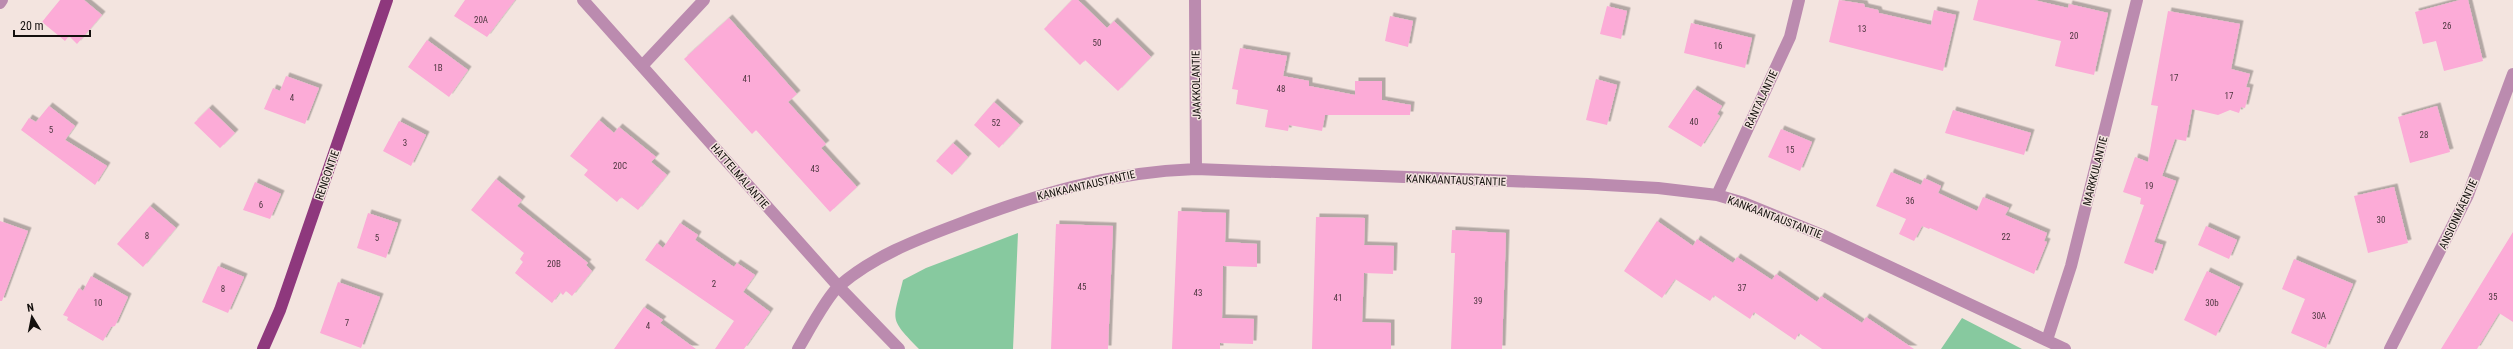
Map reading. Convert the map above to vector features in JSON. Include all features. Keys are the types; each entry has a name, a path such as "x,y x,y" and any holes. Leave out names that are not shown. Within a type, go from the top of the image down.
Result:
{"main road":[{"name":"RENGONTIE","path":"263,349 280,310 387,0"}],"street":[{"name":"HATTELMALANTIE","path":"583,0 838,286 899,349"},
{"path":"642,66 704,0"},
{"name":"JAAKKOLANTIE","path":"1195,0 1196,169"},
{"name":"RANTALANTIE","path":"1717,195 1790,36 1798,0"},
{"name":"MARKKULANTIE","path":"2047,340 2071,266 2137,0"},
{"name":"ANSIONMÄENTIE","path":"2390,349 2468,195 2513,74"},
{"name":"KANKAANTAUSTANTIE","path":"838,286 875,260 922,238 1021,200 1106,178 1152,171 1196,169 1588,184 1658,188 1717,195 1744,203 1822,235 2065,349"},
{"path":"798,349 838,286"}],"green space":[{"path":"1018,233 1013,349 919,349 902,331 896,318 895,312 903,280 926,268"},
{"path":"1962,318 2022,349 1941,349"}],"building":[{"path":"60,0 84,0 102,15 77,44 69,36 65,41 42,22"},
{"path":"465,0 515,0 487,37 454,16"},
{"path":"1072,0 1078,0 1107,28 1114,21 1151,57 1118,91 1085,60 1080,65 1044,29"},
{"path":"1839,0 1864,4 1865,7 1878,10 1879,13 1931,25 1934,10 1956,15 1943,71 1829,42"},
{"path":"1978,0 2034,0 2068,8 2069,4 2108,13 2094,75 2055,66 2061,41 1973,20"},
{"path":"2460,0 2468,0 2483,61 2444,71 2436,41 2423,44 2415,12"},
{"path":"1607,6 1627,11 1621,39 1600,34"},
{"path":"2168,11 2240,24 2231,69 2250,74 2246,87 2250,88 2245,108 2241,107 2239,113 2230,110 2218,115 2192,109 2186,141 2175,139 2162,176 2176,181 2154,242 2163,245 2153,274 2124,263 2144,205 2140,204 2141,198 2123,192 2135,157 2148,162 2158,106 2151,105"},
{"path":"1390,16 1413,21 1408,47 1385,41"},
{"path":"729,18 797,94 788,102 826,144 821,148 857,187 830,212 756,130 752,134 684,59"},
{"path":"1691,23 1752,38 1745,68 1684,53"},
{"path":"427,40 468,70 449,97 408,67"},
{"path":"1240,48 1287,56 1283,76 1309,81 1309,86 1355,95 1355,81 1382,81 1382,100 1411,105 1410,115 1325,115 1322,131 1289,125 1288,131 1265,127 1268,110 1236,104 1238,90 1232,89"},
{"path":"286,76 319,88 305,124 264,109 273,88 280,91"},
{"path":"1596,79 1617,85 1607,125 1586,120"},
{"path":"1694,89 1722,106 1717,114 1720,116 1701,147 1668,127"},
{"path":"994,102 1020,125 999,148 974,125"},
{"path":"49,106 75,126 65,140 107,166 95,185 21,130 29,118 36,122"},
{"path":"2437,106 2450,152 2410,163 2398,117"},
{"path":"209,108 235,133 220,148 194,123"},
{"path":"1953,110 2031,133 2024,155 1945,133"},
{"path":"599,120 614,133 619,127 656,157 651,162 667,175 638,210 621,197 617,202 584,175 588,170 570,156"},
{"path":"399,121 426,135 411,166 383,151"},
{"path":"1781,129 1812,142 1800,171 1768,157"},
{"path":"953,143 968,157 952,175 936,161"},
{"path":"1891,172 1921,185 1924,178 1941,186 1938,193 1977,211 1983,197 2009,208 2005,215 2047,233 2044,241 2047,242 2034,274 1930,228 1929,229 1922,226 1914,241 1899,234 1906,219 1876,206"},
{"path":"496,179 522,200 517,206 588,263 586,265 592,271 572,296 566,291 563,295 560,292 552,303 515,273 523,262 520,259 524,253 471,210"},
{"path":"255,182 281,194 270,219 243,210"},
{"path":"2394,187 2408,243 2368,253 2354,196"},
{"path":"150,206 176,228 143,267 117,244"},
{"path":"1178,211 1226,213 1225,242 1257,244 1257,267 1223,266 1222,318 1254,319 1253,344 1220,343 1220,349 1172,349"},
{"path":"368,213 398,223 386,258 357,248"},
{"path":"1316,217 1365,218 1364,245 1394,246 1393,274 1364,273 1362,322 1391,323 1391,349 1312,349"},
{"path":"0,221 28,231 2,301 0,301"},
{"path":"1657,221 1693,246 1697,239 1733,263 1737,257 1772,280 1776,274 1817,302 1821,296 1862,323 1866,317 1914,349 1822,349 1799,333 1795,340 1754,312 1750,319 1714,295 1710,301 1675,279 1662,298 1624,271"},
{"path":"680,223 698,235 695,240 734,267 737,263 755,275 743,292 770,312 744,349 715,349 734,321 645,260 657,243 663,248"},
{"path":"1056,224 1113,226 1108,349 1051,349"},
{"path":"2206,226 2237,240 2229,259 2198,245"},
{"path":"1452,230 1506,233 1502,349 1451,349 1455,253 1451,253"},
{"path":"2513,232 2513,322 2499,313 2477,349 2441,349"},
{"path":"2294,259 2353,284 2326,348 2291,333 2305,299 2282,289"},
{"path":"218,266 244,277 228,313 202,302"},
{"path":"2207,271 2240,287 2216,336 2184,320"},
{"path":"91,276 128,297 115,326 111,327 103,341 67,320 68,317 63,315 79,288 83,291"},
{"path":"338,282 380,297 361,348 320,333"},
{"path":"644,307 663,320 660,323 696,349 614,349"}]}
